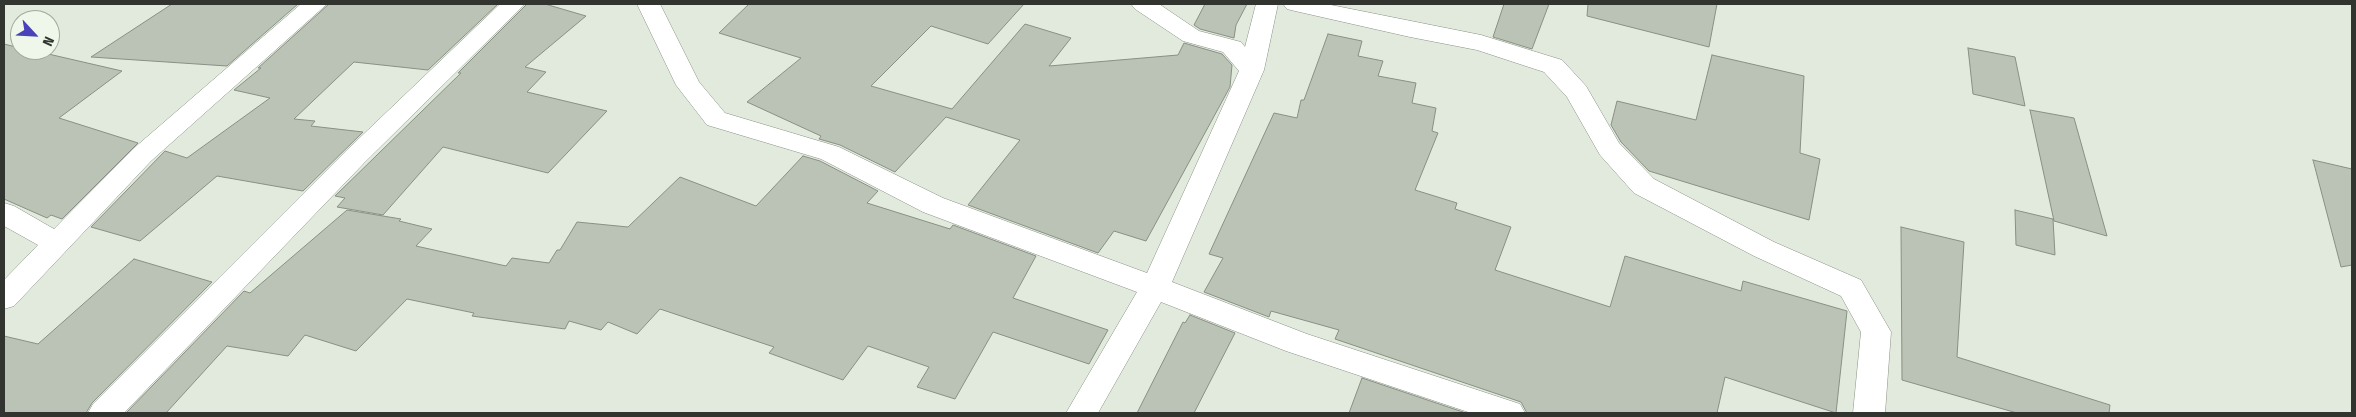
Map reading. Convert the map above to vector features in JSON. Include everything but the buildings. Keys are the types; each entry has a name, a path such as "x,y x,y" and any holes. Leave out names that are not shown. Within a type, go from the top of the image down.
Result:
{"street":[{"path":"4,298 55,242 142,155 315,4"},
{"path":"104,413 356,156 514,4"},
{"path":"649,4 688,85 716,119 830,153 933,205 1155,287 1297,343 1510,413"},
{"path":"1143,4 1191,36 1232,48 1252,70"},
{"path":"1082,413 1155,287 1252,70 1267,4"},
{"path":"1295,4 1410,30 1481,43 1553,66 1577,92 1609,149 1644,186 1764,249 1851,288 1876,332 1872,359 1869,413"},
{"path":"4,213 55,242"}]}
